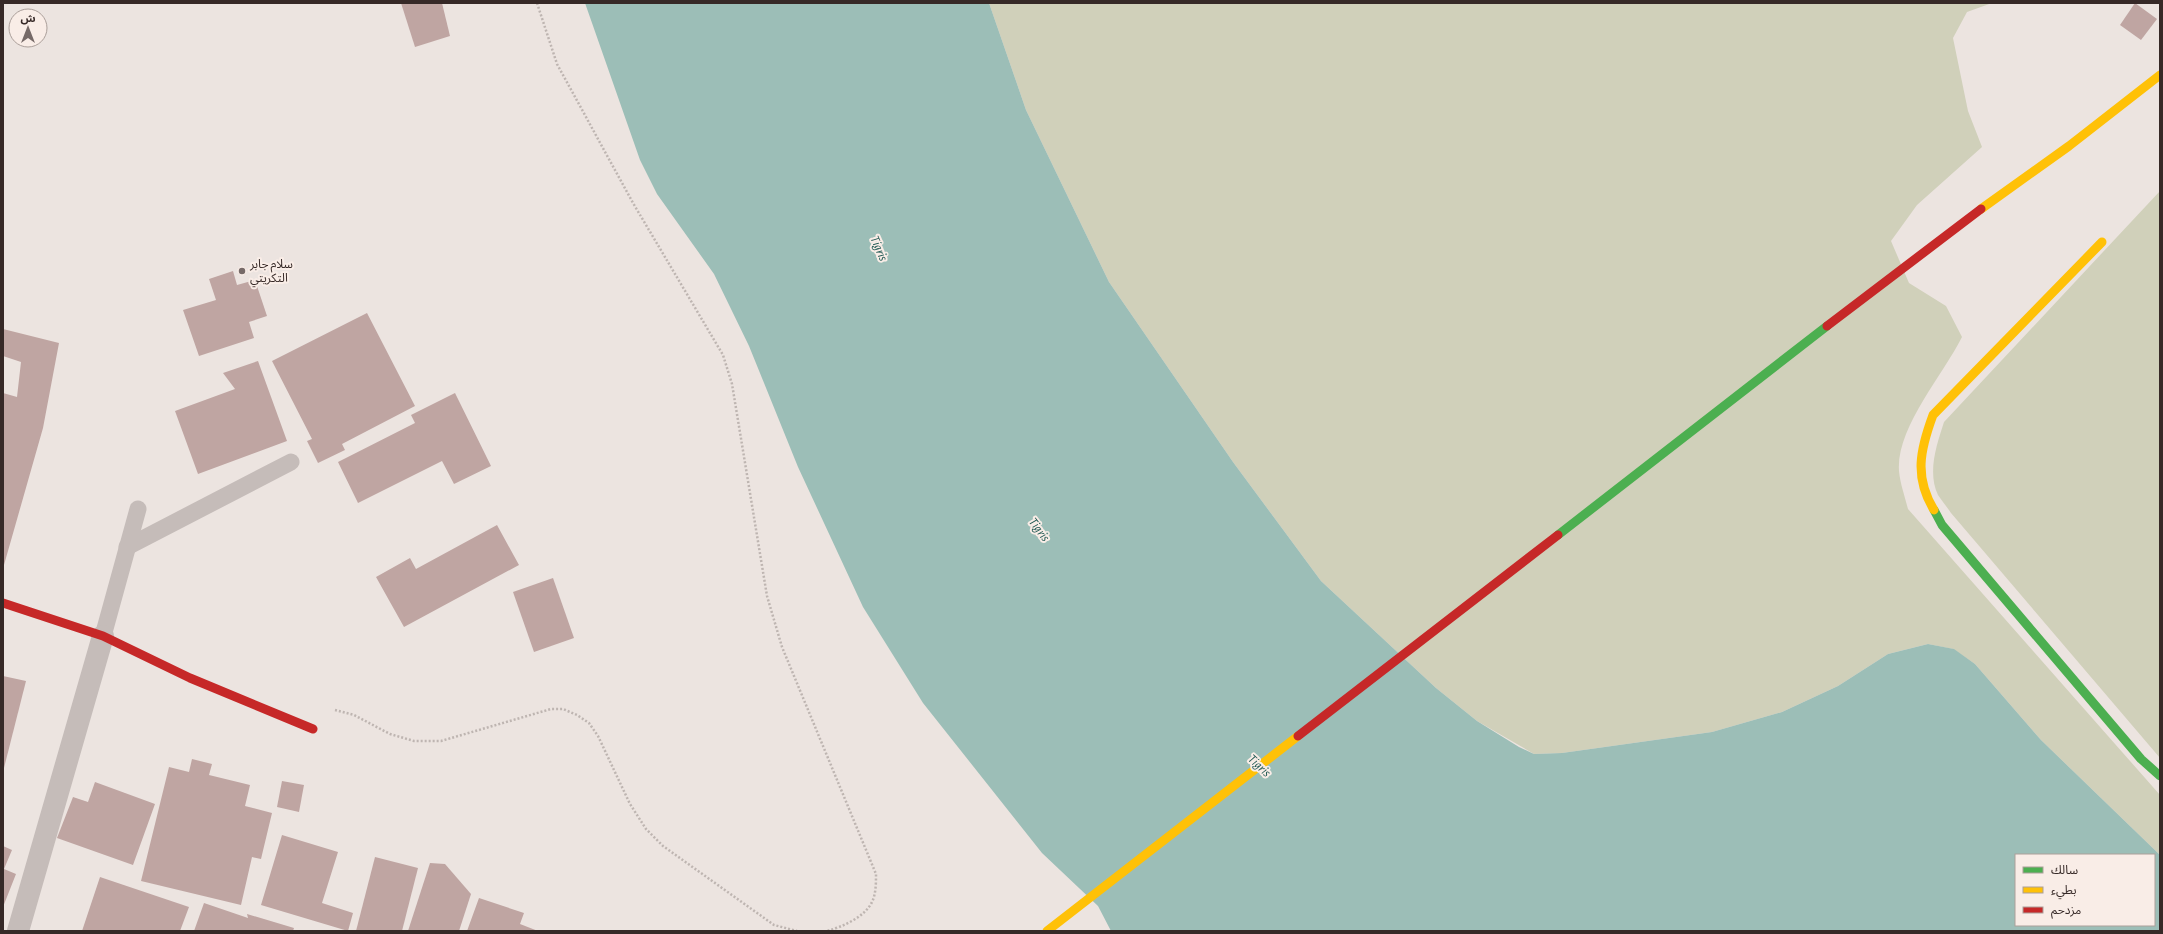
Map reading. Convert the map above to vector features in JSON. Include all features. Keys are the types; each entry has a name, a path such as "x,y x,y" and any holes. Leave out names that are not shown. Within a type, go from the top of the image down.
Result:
{"street":[{"path":"1048,931 1947,233 2069,146 2160,74"},
{"path":"2102,242 1933,415 1924,441 1922,476 1925,494 1942,525 2141,759 2160,776"},
{"path":"3,603 103,636 190,678 313,729"},
{"path":"18,931 103,636"}],"lane":[{"path":"127,547 291,462"},
{"path":"103,636 138,509"}],"path":[{"path":"537,3 557,64 633,203 723,355 732,384 767,596 782,647 876,874 872,903 860,915 838,928 827,931"},
{"path":"331,709 354,715 390,734 414,741 441,741 551,710 562,710 577,715 589,722 598,736 630,804 646,828 663,846 774,925 797,931"}],"green space":[{"path":"989,3 1992,3 1967,12 1953,38 1968,111 1982,147 1917,205 1891,241 1909,283 1946,306 1962,337 1922,402 1905,437 1900,454 1900,480 1908,509 2160,795 2160,855 2041,740 1975,664 1953,649 1928,644 1888,654 1838,686 1782,712 1712,732 1562,753 1534,754 1477,721 1436,688 1321,581 1233,462 1109,282 1026,110"},
{"path":"2160,191 2160,758 1951,513 1938,495 1933,477 1933,468 1936,449 1944,422"}],"water":[{"name":"Tigris","path":"585,3 989,3 1026,110 1109,282 1233,462 1321,581 1436,688 1477,721 1519,747 1534,754 1562,753 1712,732 1782,712 1838,686 1888,654 1928,644 1954,649 1975,664 2041,740 2160,855 2160,931 1111,931 1098,906 1042,853 923,703 863,607 798,467 749,346 714,274 657,194 640,160"}],"building":[{"path":"401,3 442,3 450,36 415,47"},
{"path":"2135,3 2157,19 2141,40 2120,25"},
{"path":"233,271 237,285 255,280 267,316 249,322 254,338 199,356 183,310 216,300 209,279"},
{"path":"367,313 415,406 342,444 345,450 318,463 307,441 312,439 272,361"},
{"path":"3,329 59,343 43,428 4,565 3,393 17,397 21,362 3,356"},
{"path":"258,361 287,441 198,474 175,411 235,389 223,373"},
{"path":"455,393 491,466 454,484 442,461 358,503 338,462 415,423 411,415"},
{"path":"497,525 519,565 404,627 376,577 410,558 416,569"},
{"path":"553,578 574,638 534,652 513,592"},
{"path":"3,676 26,681 4,768 3,768"},
{"path":"192,759 212,764 209,775 250,785 245,806 272,813 261,859 252,857 241,905 141,881 169,767 189,772"},
{"path":"282,781 304,785 299,812 277,807"},
{"path":"95,782 155,804 133,865 57,838 73,797 88,802"},
{"path":"282,835 338,852 322,903 353,913 348,931 261,905"},
{"path":"3,846 12,850 4,869 16,874 3,907"},
{"path":"375,857 418,868 402,931 356,931"},
{"path":"430,863 445,864 471,894 459,931 408,931"},
{"path":"100,877 189,907 180,931 82,931"},
{"path":"479,898 524,913 520,924 538,931 467,931"},
{"path":"204,903 248,918 247,914 294,928 293,931 194,931"}],"traffic: fast":[{"path":"1558,535 1827,326"},
{"path":"1934,510 1942,525 2141,759 2160,776"}],"traffic: slow":[{"path":"1981,209 2069,146 2160,75"},
{"path":"1934,510 1928,498 1921,475 1922,452 1933,415 2102,242"},
{"path":"1047,931 1298,736"}],"traffic: jam":[{"path":"1827,326 1981,209"},
{"path":"1298,736 1558,535"},
{"path":"3,603 103,636 190,678 313,729"}],"place":[{"name":"سلام جابر التكريتي","path":"242,271"}]}
